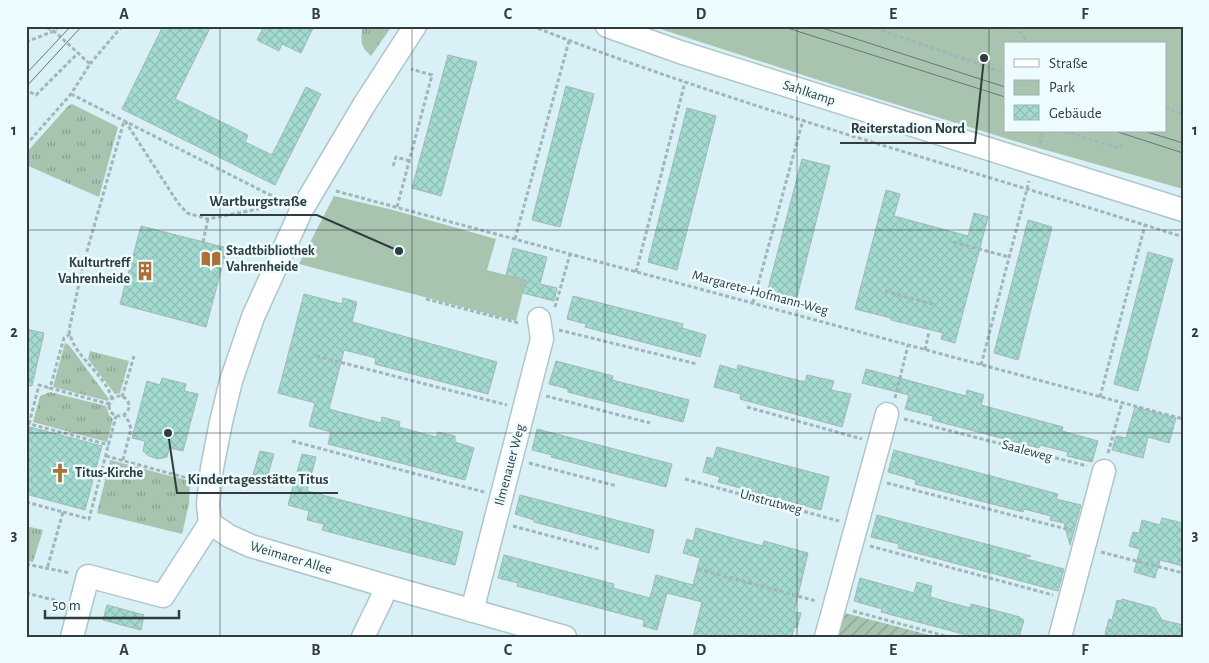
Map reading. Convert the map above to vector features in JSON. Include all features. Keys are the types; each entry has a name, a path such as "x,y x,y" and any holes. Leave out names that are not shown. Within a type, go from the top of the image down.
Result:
{"street":[{"path":"72,637 88,576 163,596 210,524 208,504 210,484 221,422 231,381 253,316 301,210 364,105 415,26"},
{"name":"Sahlkamp","path":"608,26 698,58 1183,210"},
{"name":"Ilmenauer Weg","path":"472,611 542,339 533,322"},
{"path":"826,637 887,414"},
{"path":"1060,637 1104,471"},
{"name":"Weimarer Allee","path":"210,524 229,536 251,546 565,637"},
{"path":"363,637 386,586"}],"path":[{"path":"44,26 54,32 90,64"},
{"path":"26,42 54,32 58,26"},
{"path":"26,146 71,94 90,64 122,26"},
{"path":"532,26 685,82 1183,237"},
{"path":"869,26 1004,73"},
{"path":"1015,26 1027,42"},
{"path":"514,239 569,41"},
{"path":"30,92 36,94 78,53"},
{"path":"397,207 432,75 407,68"},
{"path":"636,272 685,82"},
{"path":"71,94 301,210"},
{"path":"1166,108 1183,114"},
{"path":"124,120 178,203 187,213 208,220 272,206"},
{"path":"112,400 109,391 72,340 69,330 83,265 124,120"},
{"path":"753,303 803,120"},
{"path":"1067,132 1118,148 1124,143"},
{"path":"393,166 396,157 410,161"},
{"path":"981,364 1034,163"},
{"name":"Margarete-Hofmann-Weg","path":"330,189 1183,419"},
{"path":"350,200 351,195"},
{"path":"203,242 208,220"},
{"path":"1100,397 1145,225"},
{"path":"953,242 1009,257"},
{"path":"533,322 554,309 570,254"},
{"path":"885,292 936,305"},
{"path":"426,299 533,322 697,364"},
{"path":"925,350 929,332"},
{"path":"50,388 64,338 70,334"},
{"path":"887,414 894,401 908,345"},
{"path":"122,396 134,356"},
{"path":"316,356 526,400 650,423"},
{"path":"109,404 39,386 27,423 109,445"},
{"path":"118,396 122,396 127,399 130,406 128,412 119,417 110,412 109,404 118,396"},
{"path":"1104,471 1122,403"},
{"path":"747,407 879,443"},
{"name":"Saaleweg","path":"887,414 1104,471"},
{"path":"123,460 130,429 129,422 124,415"},
{"path":"26,502 89,519 116,416"},
{"path":"292,441 502,496"},
{"path":"106,456 210,484"},
{"path":"511,458 617,486"},
{"path":"869,478 1085,541 1183,573"},
{"name":"Unstrutweg","path":"685,479 854,533"},
{"path":"47,569 63,512"},
{"path":"495,521 600,549"},
{"path":"854,533 1070,600"},
{"path":"26,564 88,576"},
{"path":"698,569 950,637"},
{"path":"26,593 80,607"}],"green space":[{"path":"366,26 392,26 371,56 362,44 362,29 366,29"},
{"path":"651,26 1183,26 1183,189 1011,140"},
{"path":"72,104 118,127 99,197 26,165 26,153 68,106"},
{"path":"334,196 393,210 496,239 487,270 526,280 516,321 299,264"},
{"path":"65,343 69,345 109,399 108,401 53,387"},
{"path":"90,351 129,361 120,393 115,394 88,359"},
{"path":"50,392 106,406 109,415 113,419 107,442 33,422 40,396"},
{"path":"110,460 190,481 189,504 182,534 97,513"},
{"path":"26,526 43,530 33,562 26,561"},
{"path":"845,613 937,637 835,637 840,616 844,617"}],"building":[{"path":"163,26 211,26 175,99 248,135 245,142 272,155 306,87 321,94 275,185 122,109"},
{"path":"264,26 314,26 301,53 282,44 279,51 257,40"},
{"path":"448,55 477,62 441,196 412,188"},
{"path":"566,86 594,94 560,227 532,220"},
{"path":"687,108 716,116 677,270 648,262"},
{"path":"802,159 830,166 796,301 767,293"},
{"path":"886,190 900,194 894,216 968,236 974,213 988,217 955,343 941,339 943,333 855,309"},
{"path":"1028,220 1052,227 1018,360 994,353"},
{"name":"Kulturtreff Vahrenheide","path":"141,226 227,248 206,327 120,304"},
{"path":"513,248 547,257 540,284 557,288 554,301 523,293 526,280 506,275"},
{"path":"1148,252 1173,259 1138,391 1114,384"},
{"path":"304,294 342,304 343,298 357,302 352,322 497,362 488,394 375,364 376,358 344,350 329,409 381,423 382,417 400,422 399,427 436,437 438,432 455,436 455,442 474,448 465,480 328,444 331,432 309,426 315,403 278,393"},
{"path":"573,296 683,324 682,328 706,335 700,357 585,327 586,324 567,319"},
{"path":"26,329 44,333 32,386 26,385"},
{"path":"556,361 613,376 612,380 689,400 683,422 568,392 568,389 549,384"},
{"path":"720,365 737,370 738,365 805,382 807,375 834,381 831,390 851,394 842,427 740,399 741,394 714,387"},
{"path":"866,369 966,396 967,390 984,395 981,405 1063,427 1062,431 1098,441 1092,462 1067,456 1068,452 1040,445 1039,448 932,420 933,416 905,409 909,395 862,383"},
{"path":"162,378 186,384 184,391 198,394 183,451 169,448 167,457 158,459 149,456 143,451 145,441 132,438 147,381 160,385"},
{"path":"1135,407 1176,418 1169,443 1148,437 1143,458 1112,450 1116,436 1126,438"},
{"name":"Titus-Kirche","path":"26,426 102,446 85,510 26,494"},
{"path":"537,429 672,464 666,487 551,457 552,455 532,450"},
{"path":"717,447 829,477 821,510 718,482 720,477 703,472 707,457 713,459"},
{"path":"894,450 1058,494 1056,499 1081,505 1070,545 1064,523 1050,520 1051,516 1024,509 1023,512 915,484 916,480 888,472"},
{"path":"260,451 274,454 265,485 251,481"},
{"path":"302,454 316,457 307,491 463,532 455,565 322,530 324,524 307,520 309,511 288,505"},
{"path":"520,495 654,530 649,553 534,522 534,520 515,514"},
{"path":"877,515 1031,556 1023,558 1064,569 1058,591 898,548 899,544 871,537"},
{"path":"1162,518 1183,523 1183,566 1160,560 1155,578 1134,572 1140,549 1129,546 1133,532 1139,533 1142,520 1160,525"},
{"path":"696,528 762,546 764,541 808,553 794,612 801,613 797,628 794,627 792,637 693,637 702,602 667,593 657,630 643,626 644,620 517,586 518,583 498,578 504,555 614,584 613,588 650,598 656,575 693,585 700,558 683,553 687,539 693,541"},
{"path":"860,578 914,593 917,582 932,586 930,597 970,608 971,604 1020,617 1024,620 1019,637 974,637 881,612 882,609 854,601"},
{"path":"1122,599 1155,608 1162,620 1183,625 1183,637 1116,637 1105,634 1109,619 1112,620 1117,600 1121,601"},
{"path":"107,605 144,615 141,630 103,620"}],"tram line":[{"path":"26,74 71,26"},
{"path":"26,87 82,26"},
{"path":"781,26 1004,97"},
{"path":"816,26 1004,87"},
{"path":"1118,132 1183,153"},
{"path":"1147,132 1183,143"}],"place":[{"name":"Reiterstadion Nord","path":"984,58"},
{"name":"Wartburgstraße","path":"399,251"},
{"name":"Stadtbibliothek Vahrenheide","path":"211,259"},
{"name":"Kulturtreff Vahrenheide","path":"145,271"},
{"name":"Kindertagesstätte Titus","path":"168,433"},
{"name":"Titus-Kirche","path":"60,473"}]}
